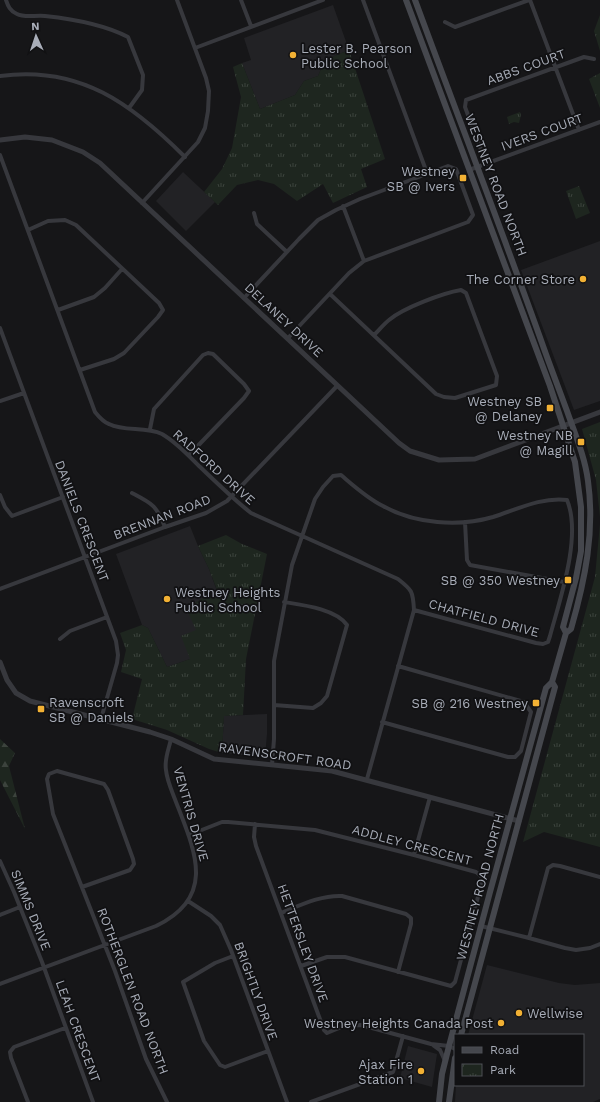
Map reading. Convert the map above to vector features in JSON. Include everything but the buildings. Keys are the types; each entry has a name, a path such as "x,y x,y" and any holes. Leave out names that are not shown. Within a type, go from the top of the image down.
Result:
{"main road":[{"name":"WESTNEY ROAD NORTH","path":"406,0 550,386 584,461 588,481 591,523 588,557 582,588 571,629 566,633 552,682 546,688 445,1061 439,1102"},
{"name":"WESTNEY ROAD NORTH","path":"415,0 516,269 567,425 581,500 582,530 581,551 576,578 563,627 566,633"},
{"name":"WESTNEY ROAD NORTH","path":"461,1034 555,687 552,682"},
{"path":"470,967 478,969"},
{"path":"449,1102 454,1065"}],"street":[{"path":"6,0 9,9 18,15 42,16 81,21 119,32 128,37 143,75 142,90 130,108"},
{"path":"142,203 198,142 205,128 208,111 208,85 177,0"},
{"path":"241,0 252,26"},
{"path":"195,48 323,0"},
{"path":"363,0 427,173"},
{"path":"445,22 455,27 529,0 579,130"},
{"name":"ABBS COURT","path":"486,163 465,107 466,100 584,57 594,59"},
{"path":"0,76 25,74 59,77 83,84 109,95 130,108 146,121 185,157"},
{"name":"IVERS COURT","path":"469,170 600,122"},
{"name":"DELANEY DRIVE","path":"0,140 25,137 61,143 84,152 100,163 288,338 337,386 399,443 410,450 439,460 474,459 600,412"},
{"name":"RADFORD DRIVE","path":"0,155 95,412 102,420 109,425 123,428 150,429 162,434 189,455 251,513 398,579 409,587 413,596 414,610 367,779"},
{"path":"244,298 318,220 343,206 427,173 448,166 456,169 473,215 468,222 364,261 349,273 288,338"},
{"path":"343,206 364,261"},
{"path":"254,213 257,224 287,252"},
{"path":"28,230 48,222 65,220 76,225 159,303 163,310 158,318 124,353 114,359 80,370"},
{"path":"58,310 94,296 105,288 122,269"},
{"path":"330,294 436,394 444,397 455,398 496,385 497,376 466,293 461,290 451,292 404,310 389,320 374,335"},
{"name":"DANIELS CRESCENT","path":"1,331 116,641 118,655 117,663 101,719"},
{"path":"150,429 154,408 203,355 208,353 213,354 244,384 249,391 189,455"},
{"name":"BRENNAN ROAD","path":"0,589 206,513 227,501 337,386"},
{"path":"0,401 24,393"},
{"name":"CHATFIELD DRIVE","path":"272,765 274,738 274,661 284,602 292,565 315,499 323,486 333,476 341,475 362,493 383,506 413,518 434,521 465,522 492,517 535,502 559,499 567,500 570,508 572,541 564,582 548,642 543,644 414,610"},
{"path":"132,493 152,504 160,515 165,527"},
{"path":"0,495 4,507 12,516 62,497"},
{"path":"465,522 467,560 470,565 564,582"},
{"path":"274,705 313,708 321,703 327,696 347,626 343,619 314,607 284,602"},
{"path":"60,639 70,631 107,617"},
{"name":"RAVENSCROFT ROAD","path":"0,662 7,680 16,693 30,701 150,732 171,739 214,759 332,771 367,779 519,821"},
{"path":"382,722 508,757 515,757 521,751 531,712 524,702 398,666"},
{"name":"VENTRIS DRIVE","path":"0,984 156,926 169,920 178,913 188,901 193,889 197,872 196,859 166,770 165,761 171,739"},
{"name":"ROTHERGLEN ROAD NORTH","path":"82,887 130,870 134,864 133,859 108,790 104,784 57,771 49,774 47,779 53,814 105,945 146,1059 167,1102"},
{"path":"414,855 430,797"},
{"name":"ADDLEY CRESCENT","path":"189,835 222,822 315,830 476,872 481,876 482,882 455,982 451,986 442,985 345,957 327,957 301,966"},
{"name":"HETTERSLEY DRIVE","path":"255,824 254,837 256,846 324,1030 327,1033 344,1026 361,1025 431,1044 449,1046 454,1049"},
{"name":"SIMMS DRIVE","path":"0,861 44,967"},
{"path":"529,938 548,868 553,865 560,866 600,877"},
{"path":"281,913 324,897 342,896 406,914 411,918 411,924 398,972"},
{"name":"BRIGHTLY DRIVE","path":"188,901 211,916 220,925 233,956 286,1102"},
{"path":"0,915 20,907"},
{"path":"481,926 576,950 590,948 600,944"},
{"path":"233,956 215,963 183,982 188,999 204,1041 220,1065 225,1067 268,1051"},
{"name":"LEAH CRESCENT","path":"44,967 93,1102"},
{"path":"28,1102 10,1052 14,1047 65,1028"},
{"path":"311,1102 393,1072 403,1036"},
{"path":"431,1044 440,1050 445,1061"}],"shaded area":[{"name":"Lester B. Pearson Public School","path":"333,5 349,50 325,60 318,76 304,81 295,95 260,109 242,63 251,60 244,38"},
{"path":"183,172 215,202 186,231 156,201"},
{"path":"600,241 600,401 574,410 521,270"},
{"name":"Westney Heights Public School","path":"190,526 217,591 196,630 190,659 167,667 148,628 142,625 116,554"},
{"path":"267,714 265,757 222,753 224,716"},
{"path":"487,965 559,983 575,985 600,983 600,1099 593,1102 455,1102 456,1086 584,1086 584,1034 468,1034"},
{"path":"408,1046 437,1054 432,1087 400,1078"}],"green space":[{"path":"600,15 600,51 594,31"},
{"path":"349,50 385,159 361,169 367,187 333,203 323,184 297,201 274,184 258,180 237,185 218,205 204,192 222,169 232,148 241,97 233,67 242,63 260,109 295,95 304,81 318,76 325,60"},
{"path":"600,73 600,108 589,79"},
{"path":"520,112 521,115 519,123 514,122 509,124 507,117"},
{"path":"579,186 590,213 576,219 566,191"},
{"path":"600,422 600,517 596,480 582,429"},
{"path":"600,524 600,847 544,832 523,842 595,577"},
{"path":"226,535 242,544 267,554 246,659 243,715 224,716 222,753 209,749 167,730 132,719 142,679 121,672 126,650 120,633 142,625 148,628 167,667 190,659 181,636 196,630 186,608 217,590 198,546"},
{"path":"0,739 15,753 9,766 25,829 0,780"}],"place":[{"name":"Lester B. Pearson Public School","path":"293,55"},
{"name":"Westney SB @ Ivers","path":"463,178"},
{"name":"The Corner Store","path":"583,279"},
{"name":"Westney SB @ Delaney","path":"550,408"},
{"name":"Westney NB @ Magill","path":"581,442"},
{"name":"SB @ 350 Westney","path":"568,580"},
{"name":"Westney Heights Public School","path":"167,599"},
{"name":"SB @ 216 Westney","path":"536,703"},
{"name":"Ravenscroft SB @ Daniels","path":"41,709"},
{"name":"Wellwise","path":"519,1013"},
{"name":"Westney Heights Canada Post","path":"501,1023"},
{"name":"Ajax Fire Station 1","path":"421,1071"}]}
